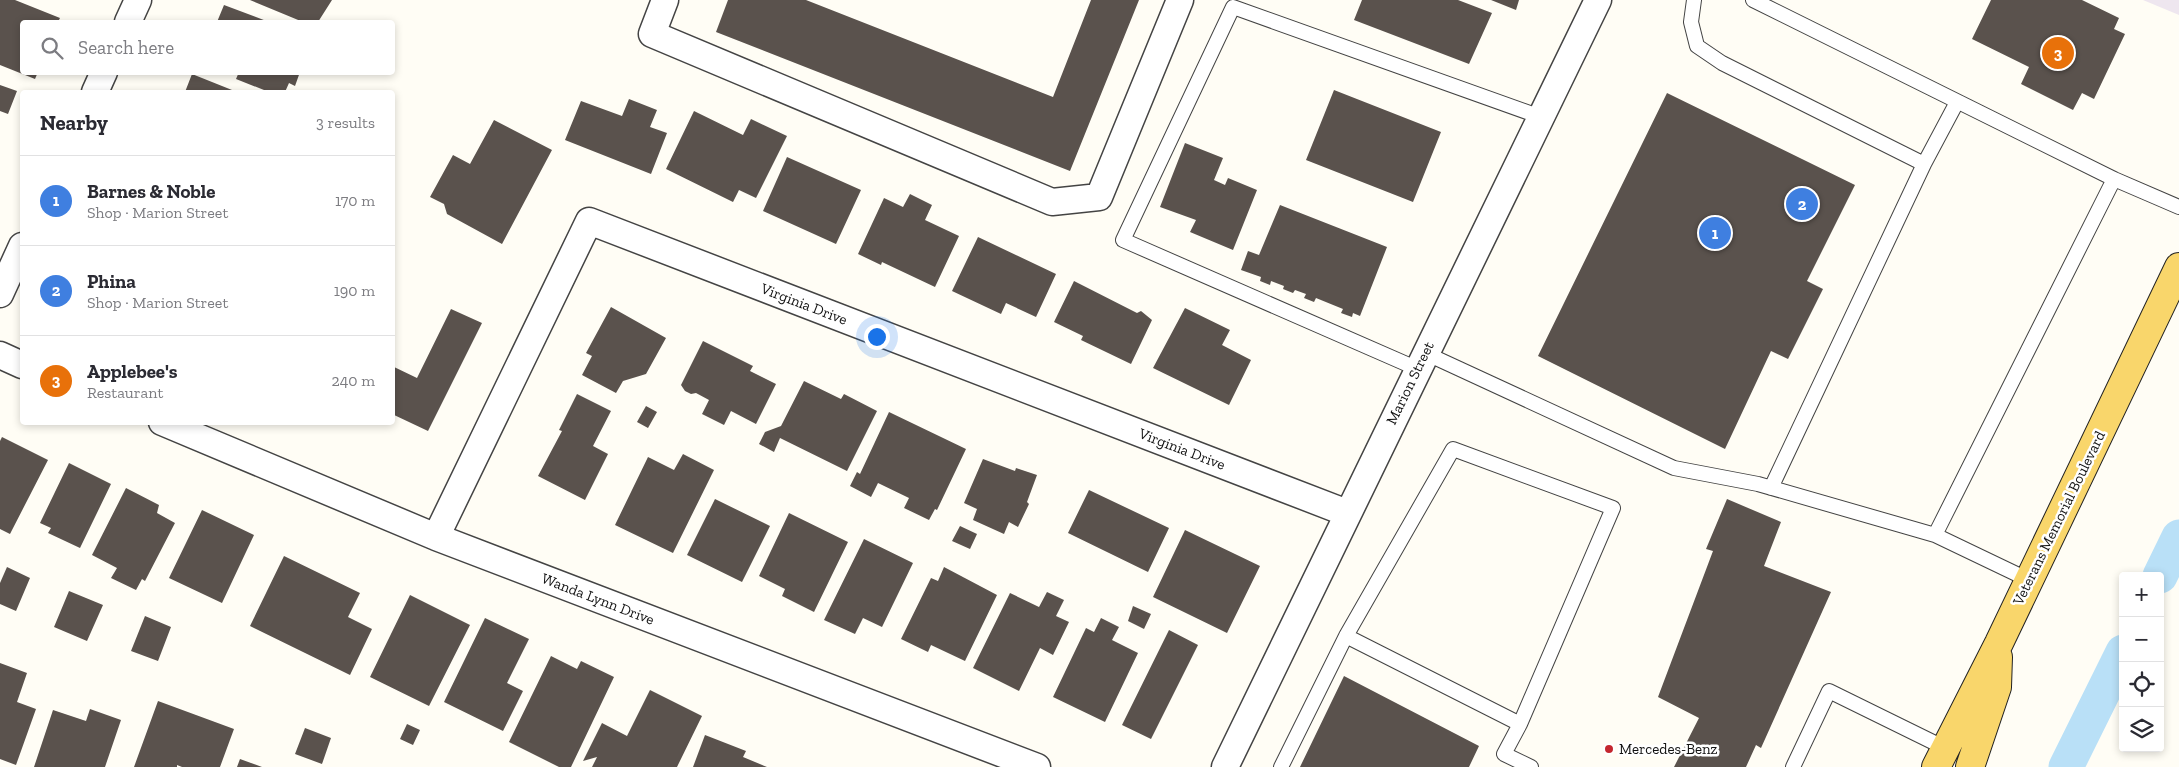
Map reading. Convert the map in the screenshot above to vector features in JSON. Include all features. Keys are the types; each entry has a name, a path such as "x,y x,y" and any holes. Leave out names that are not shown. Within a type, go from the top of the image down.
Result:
{"main road":[{"name":"Veterans Memorial Boulevard","path":"1941,758 1999,643 2179,267"},
{"path":"1970,767 1996,687 1999,643"}],"street":[{"path":"129,20 138,0"},
{"path":"665,0 652,34 1052,202 1099,197 1180,0"},
{"name":"Marion Street","path":"1225,767 1598,0"},
{"path":"96,90 103,75"},
{"name":"Virginia Drive","path":"436,537 589,221 1347,513"},
{"path":"0,294 20,250"},
{"path":"0,355 20,364"},
{"name":"Wanda Lynn Drive","path":"169,425 436,537 1037,767"}],"lane":[{"path":"1694,0 1691,22 1697,46 1722,63 1924,164"},
{"path":"1753,0 2114,179 2179,208"},
{"path":"1541,117 1233,7 1123,240 1421,361 1674,468 1764,486 1935,535 2029,580"},
{"path":"1764,486 1924,164 1957,102"},
{"path":"1935,535 2114,179"},
{"path":"1281,767 1346,636 1453,449 1612,508 1520,724 1504,754 1531,767"},
{"path":"1346,636 1520,724"},
{"path":"1792,767 1828,691 1941,758"}],"shaded area":[{"path":"2143,0 2179,0 2179,15"}],"building":[{"path":"0,0 15,0 60,18 59,20 20,20 20,73 0,65"},
{"path":"250,0 332,0 319,20 298,20"},
{"path":"728,0 806,0 1053,97 1091,0 1139,0 1070,171 716,32"},
{"path":"1362,0 1458,0 1492,13 1469,64 1354,20"},
{"path":"1491,0 1519,0 1516,10"},
{"path":"1991,0 2082,0 2119,18 2114,29 2125,34 2094,99 2082,93 2073,110 2021,84 2029,67 1972,39"},
{"path":"224,5 264,20 218,20"},
{"path":"25,75 37,75 35,79"},
{"path":"192,75 194,75 232,90 186,90"},
{"path":"238,75 299,75 295,86 289,83 286,90 264,90 236,79"},
{"path":"0,85 17,91 8,114 0,111"},
{"path":"1334,90 1441,132 1413,202 1306,160"},
{"path":"1667,93 1855,185 1807,281 1823,289 1788,359 1771,351 1725,449 1538,356"},
{"path":"629,99 657,110 650,127 667,133 651,174 565,140 581,101 622,116"},
{"path":"694,111 743,135 751,119 787,136 756,198 739,190 733,202 666,169"},
{"path":"494,120 552,150 502,244 447,214 444,204 430,197 453,155 470,164"},
{"path":"1185,143 1223,158 1214,180 1225,185 1228,178 1257,190 1233,250 1190,232 1196,220 1160,207"},
{"path":"787,157 861,190 836,244 763,211"},
{"path":"910,194 932,205 925,220 959,236 935,287 882,262 881,265 858,254 884,198 903,207"},
{"path":"1280,205 1387,247 1360,316 1353,313 1352,317 1341,313 1343,309 1316,298 1314,302 1304,298 1306,294 1295,290 1293,293 1283,289 1284,286 1271,281 1270,285 1260,281 1261,277 1241,270 1248,251 1259,255"},
{"path":"978,237 1056,274 1036,317 1006,303 1001,314 952,291"},
{"path":"1074,281 1137,313 1141,311 1152,320 1131,364 1081,340 1083,336 1054,322"},
{"path":"611,307 666,338 646,374 623,381 616,393 582,375 592,356 586,353"},
{"path":"1185,308 1230,330 1222,345 1251,360 1229,405 1153,368"},
{"path":"451,309 482,323 428,431 395,415 395,367 417,378"},
{"path":"703,341 753,366 750,371 776,384 756,424 731,411 724,425 702,414 709,400 696,393 691,394 685,391 681,385"},
{"path":"804,381 841,399 844,394 877,411 847,471 780,438 774,452 759,444 765,432 781,426"},
{"path":"577,394 611,411 593,446 608,454 585,500 538,476 562,431 559,430"},
{"path":"646,406 657,412 648,428 637,422"},
{"path":"889,412 966,449 937,510 935,509 929,520 904,508 909,498 878,483 871,497 850,486 857,472 860,474"},
{"path":"2,437 48,460 10,534 0,529 0,441"},
{"path":"683,454 714,470 673,553 615,525 648,457 674,470"},
{"path":"983,459 1015,471 1016,468 1037,475 1027,502 1029,504 1018,527 1009,522 1004,534 973,520 977,509 964,503"},
{"path":"69,463 111,484 80,548 48,533 51,528 40,523"},
{"path":"126,488 159,505 157,513 175,523 145,581 142,579 136,590 111,578 117,568 92,555"},
{"path":"1089,490 1169,528 1148,572 1068,533"},
{"path":"715,499 770,526 742,582 687,555"},
{"path":"1727,499 1781,522 1764,566 1831,592 1761,748 1756,745 1746,767 1674,767 1699,718 1658,697 1713,551 1706,549"},
{"path":"202,510 254,535 222,603 169,578"},
{"path":"789,513 848,542 814,612 782,596 785,589 759,576"},
{"path":"960,526 977,534 970,549 952,541"},
{"path":"1185,530 1260,566 1227,633 1153,597"},
{"path":"864,539 913,563 882,627 863,618 855,634 824,620"},
{"path":"284,556 360,593 348,617 372,629 350,675 250,626"},
{"path":"7,567 30,578 16,611 0,604 0,583"},
{"path":"944,567 997,595 965,661 931,645 928,652 901,639 931,578 938,581"},
{"path":"69,591 103,605 87,641 54,627"},
{"path":"1047,592 1064,600 1056,616 1069,622 1053,655 1040,648 1019,691 973,668 1010,593 1039,607"},
{"path":"410,595 470,625 429,706 370,677"},
{"path":"1133,606 1151,614 1144,629 1128,621"},
{"path":"145,616 171,627 158,661 131,651"},
{"path":"485,618 529,639 507,683 523,691 503,731 444,702"},
{"path":"1101,618 1119,627 1112,640 1138,653 1105,722 1053,697 1086,628 1094,632"},
{"path":"1169,630 1198,645 1151,739 1122,725"},
{"path":"551,656 577,669 581,661 614,677 571,767 559,767 509,742"},
{"path":"0,663 27,673 17,702 36,709 16,765 0,759"},
{"path":"1344,676 1479,746 1469,767 1300,767"},
{"path":"650,690 702,716 677,767 592,767 597,757 583,761 602,723 627,736"},
{"path":"158,701 234,729 220,767 182,767 177,765 177,767 134,767"},
{"path":"90,709 121,720 105,767 34,767 53,710 86,721"},
{"path":"407,724 420,730 413,745 400,739"},
{"path":"305,728 331,738 322,764 295,754"},
{"path":"705,735 746,751 743,757 767,767 693,767"},
{"path":"240,759 262,767 237,767"}],"waterway":[{"path":"2162,572 2179,537"},
{"path":"2066,767 2119,660"}],"place":[{"name":"Applebee's","path":"2058,53"},
{"name":"Phina","path":"1802,204"},
{"name":"Barnes & Noble","path":"1715,233"},
{"name":"Mercedes-Benz","path":"1609,749"}]}
